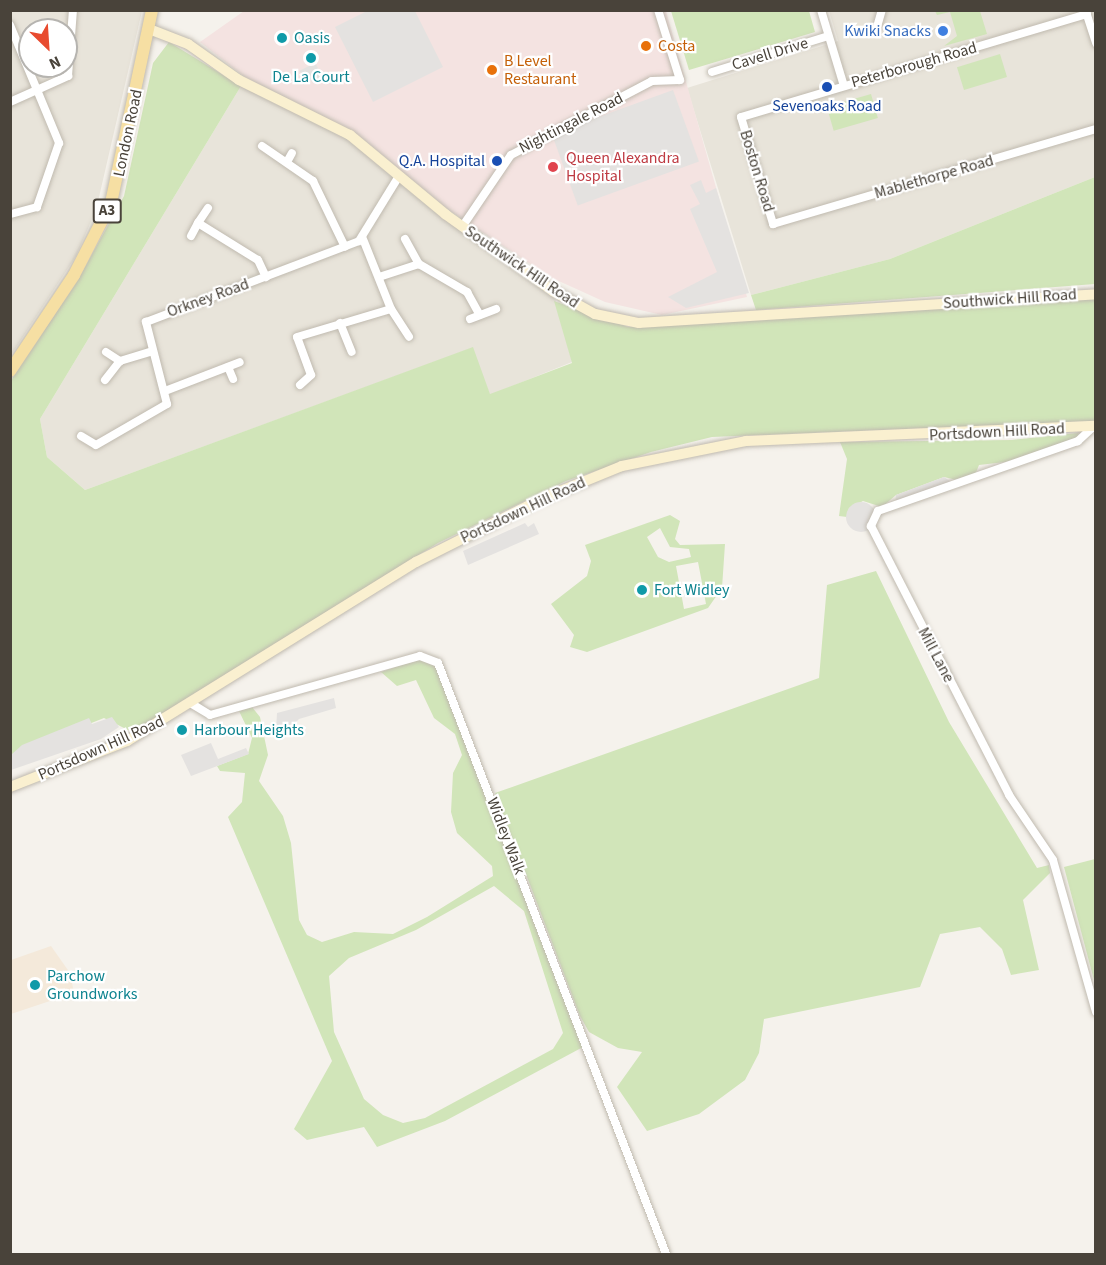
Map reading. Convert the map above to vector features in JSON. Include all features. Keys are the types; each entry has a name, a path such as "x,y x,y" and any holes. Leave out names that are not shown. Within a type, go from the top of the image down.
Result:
{"main road":[{"name":"London Road","path":"10,371 74,275 111,203 152,10"},
{"name":"Southwick Hill Road","path":"149,29 188,44 239,80 350,135 462,227 553,291 595,314 639,323 1095,294"},
{"name":"Portsdown Hill Road","path":"10,787 127,741 192,704 416,562 541,498 622,466 746,441 1094,427"}],"street":[{"path":"10,102 39,92 68,76 73,10"},
{"name":"Nightingale Road","path":"462,227 511,155 652,81 680,80 658,10"},
{"path":"821,10 844,86"},
{"path":"877,27 882,10"},
{"path":"1086,12 1095,43"},
{"name":"Peterborough Road","path":"741,117 1086,12"},
{"path":"10,25 59,143 37,207 10,214"},
{"name":"Cavell Drive","path":"712,72 828,36"},
{"name":"Boston Road","path":"741,117 773,224"},
{"name":"Mablethorpe Road","path":"773,224 1095,129"},
{"path":"262,146 286,162 321,191 345,247"},
{"path":"286,162 292,153"},
{"path":"399,176 363,239 391,309 410,338"},
{"path":"191,236 208,208"},
{"path":"198,223 258,260 266,277"},
{"name":"Orkney Road","path":"165,391 143,327 150,320 363,239"},
{"path":"405,239 419,264 467,292 480,315"},
{"path":"379,277 419,264"},
{"path":"300,385 311,375 297,337 391,309"},
{"path":"470,319 496,309"},
{"path":"340,323 352,352"},
{"path":"105,380 120,361 152,351"},
{"path":"106,352 120,361"},
{"path":"81,436 96,449 167,404 165,391 240,362"},
{"path":"228,367 233,379"},
{"name":"Mill Lane","path":"1094,427 1078,441 878,511 871,526 1009,795 1053,860 1095,1012"},
{"name":"Widley Walk","path":"192,704 210,716 420,656 438,663 666,1254"}],"shaded area":[{"path":"11,11 142,11 96,210 76,256 11,355"},
{"name":"Queen Alexandra Hospital","path":"244,11 666,11 747,297 662,315 605,302 550,277 437,202 354,132 246,78 200,42"},
{"path":"367,11 415,11 443,67 373,102 335,27"},
{"path":"829,11 1095,11 1095,177 890,259 751,295 687,88 838,41"},
{"path":"315,63 325,80 315,84 299,71"},
{"path":"241,86 321,118 553,291 572,362 490,395 472,348 85,490 47,457 40,419"},
{"path":"673,90 699,161 578,206 552,134"},
{"path":"701,180 706,193 716,188 749,293 686,308 668,297 717,272 690,209 700,204 690,185"},
{"path":"944,477 954,484 895,505 896,495"},
{"path":"861,502 872,506 876,517 872,528 861,532 850,528 846,517 850,506"},
{"path":"525,523 528,527 534,523 539,534 468,565 463,551"},
{"path":"334,698 336,708 299,719 284,734 276,731 277,713"},
{"path":"112,717 119,727 101,739 11,770 11,755 22,745 89,718 92,724"},
{"path":"211,743 218,759 246,748 249,754 191,776 181,755"},
{"path":"51,946 70,973 74,993 11,1014 11,960"}],"green space":[{"path":"671,11 809,11 815,32 689,70"},
{"path":"935,11 980,11 987,34 944,46 957,36 950,12 937,15"},
{"path":"169,42 241,86 40,419 47,457 85,490 473,347 490,394 572,363 554,301 628,327 1095,298 1095,421 712,437 651,452 566,481 438,543 132,732 104,718 11,755 10,382 78,280 124,196 153,63"},
{"path":"1000,54 1007,77 964,90 957,67"},
{"path":"871,94 878,118 834,131 827,107"},
{"path":"1095,177 1095,284 756,310 751,295 890,259"},
{"path":"1078,433 1079,438 1014,461 979,465 975,475 961,481 944,477 896,495 882,507 863,501 849,508 847,517 839,516 847,459 840,442 1012,440"},
{"path":"670,515 680,521 675,539 680,545 725,544 722,588 708,608 587,652 570,647 574,635 551,604 587,576 591,561 585,545","holes":["660,528 670,547 689,549 691,557 669,562 658,557 647,537","698,562 706,604 684,609 676,566"]},
{"path":"876,571 949,722 1037,868 1049,865 1050,873 1023,900 1039,970 1011,975 1002,949 980,927 940,934 920,987 764,1019 759,1053 745,1080 699,1114 647,1131 617,1087 642,1052 618,1048 589,1032 580,1016 495,793 819,678 827,585"},
{"path":"419,659 437,667 583,1047 445,1121 377,1147 364,1127 307,1140 294,1129 332,1061 228,817 242,802 245,773 220,771 217,766 248,754 252,738 239,711 252,707 260,717 268,755 259,781 283,816 291,843 299,920 307,935 322,942 354,932 393,934 427,917 493,876 492,866 457,833 451,812 453,773 462,755 455,734 434,718 416,680 397,686 381,672","holes":["494,886 524,911 563,1033 553,1049 425,1118 403,1123 383,1115 364,1099 334,1032 329,976 349,958 416,930"]},
{"path":"1096,859 1095,984 1064,867"}],"place":[{"name":"Kwiki Snacks","path":"943,31"},
{"name":"Oasis","path":"282,38"},
{"name":"Costa","path":"646,46"},
{"name":"De La Court","path":"311,58"},
{"name":"B Level Restaurant","path":"492,70"},
{"name":"Sevenoaks Road","path":"827,87"},
{"name":"Q.A. Hospital","path":"497,161"},
{"name":"Queen Alexandra Hospital","path":"553,167"},
{"name":"Fort Widley","path":"642,590"},
{"name":"Harbour Heights","path":"182,730"},
{"name":"Parchow Groundworks","path":"35,985"}]}
